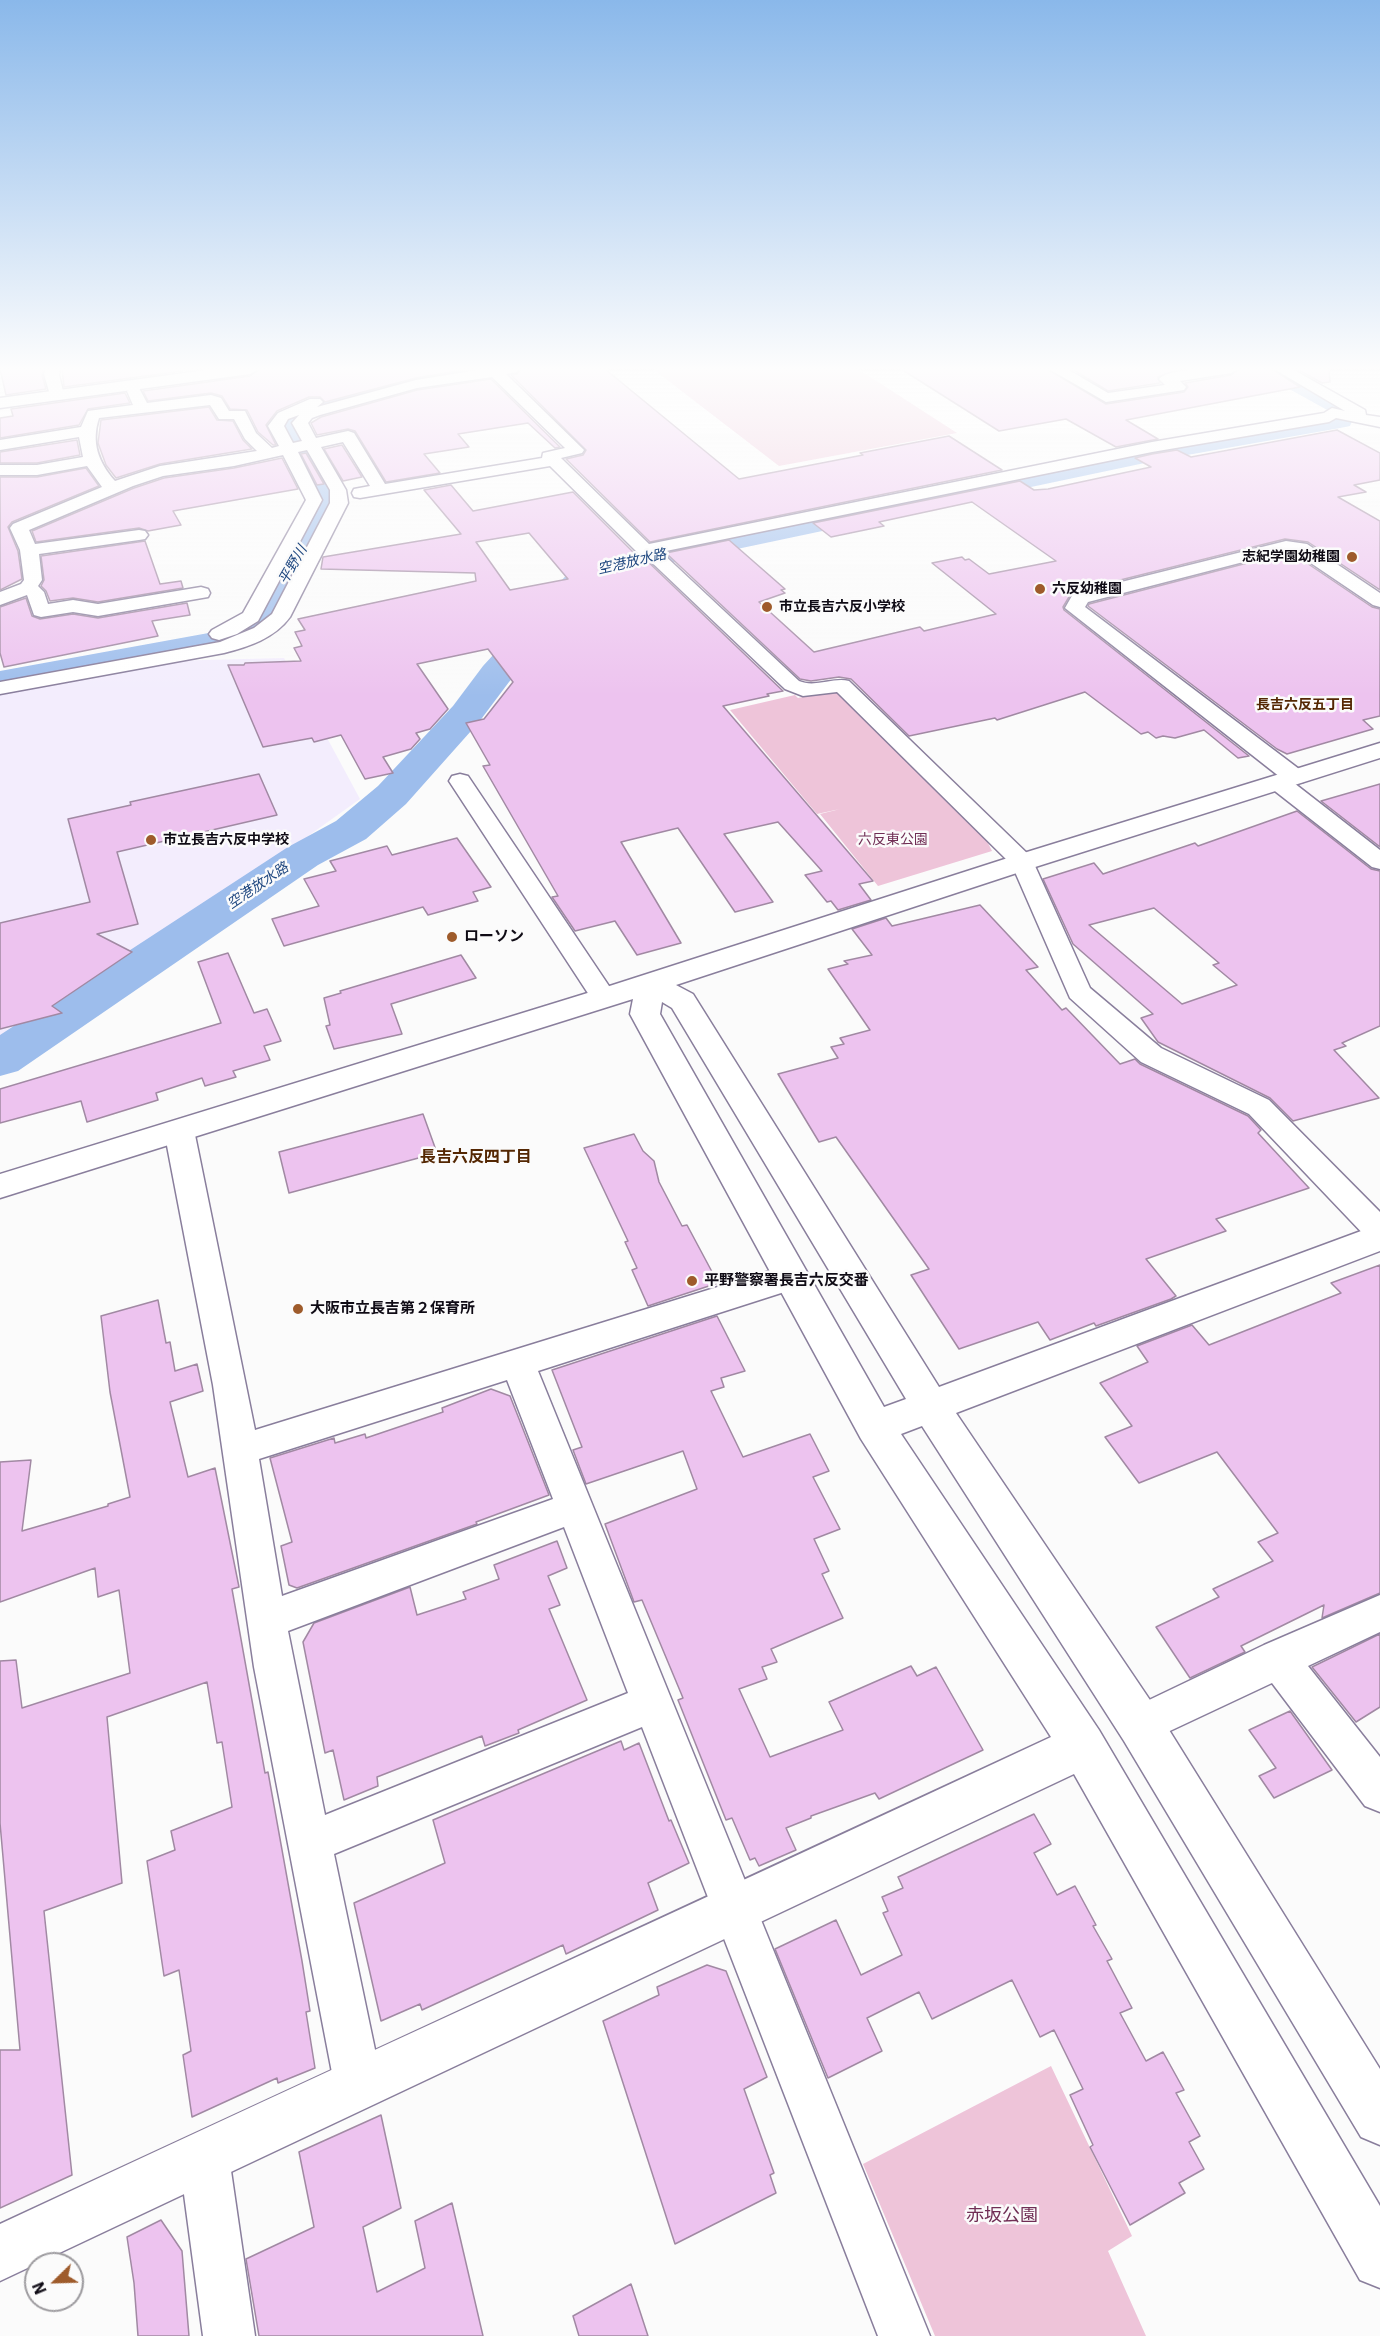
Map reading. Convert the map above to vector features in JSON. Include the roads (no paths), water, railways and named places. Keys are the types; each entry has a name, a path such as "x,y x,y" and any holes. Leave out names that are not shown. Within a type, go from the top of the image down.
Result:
{"street":[{"path":"104,478 113,488"},
{"path":"0,599 28,588 33,580 29,550 12,526 141,478"},
{"path":"0,674 215,635 242,624 251,617 314,500 303,478"},
{"path":"0,688 224,647 259,634 272,626 280,617 339,503 339,496 329,478"},
{"path":"373,478 380,490"},
{"path":"339,496 452,478"},
{"path":"571,478 645,550 655,555 792,685 803,690 842,684 1023,862 1079,992 1151,1055 1259,1107 1378,1240 875,1427"},
{"path":"655,555 1009,478"},
{"path":"655,555 1045,478"},
{"path":"29,550 139,535"},
{"path":"1380,601 1301,548 1286,546 1080,598 1075,608 1287,780 1380,862"},
{"path":"28,588 36,591 41,611 73,606 98,610 201,593"},
{"path":"0,1186 604,998 1023,862 1380,750"},
{"path":"459,781 604,998"},
{"path":"650,983 645,1014 875,1427 1083,1746 1380,2260"},
{"path":"650,983 683,1001 930,1406 1140,1725 1380,2118"},
{"path":"179,1130 230,1385 267,1620 358,2083"},
{"path":"240,1450 792,1277"},
{"path":"518,1364 904,2336"},
{"path":"267,1620 575,1507"},
{"path":"1140,1725 1380,1613"},
{"path":"1278,1659 1380,1791"},
{"path":"309,1843 652,1703"},
{"path":"0,2253 358,2083 734,1911 1083,1746"},
{"path":"204,2157 229,2336"}],"waterway":[{"name":"平野川","path":"0,682 220,642 252,628 268,614 323,514 327,498 319,478"},
{"name":"空港放水路","path":"0,1059 303,856 351,830 392,795 466,714 496,674 583,577 598,568 1029,478"}],"place":[{"name":"志紀学園幼稚園","path":"1352,557"},
{"name":"六反幼稚園","path":"1040,589"},
{"name":"市立長吉六反小学校","path":"767,607"},
{"name":"市立長吉六反中学校","path":"151,840"},
{"name":"ローソン","path":"452,937"},
{"name":"平野警察署長吉六反交番","path":"692,1281"},
{"name":"大阪市立長吉第２保育所","path":"298,1309"}],"district":[{"name":"長吉六反五丁目","path":"1305,705"},
{"name":"長吉六反四丁目","path":"476,1157"}],"park label":[{"name":"六反東公園","path":"893,840"},
{"name":"赤坂公園","path":"1002,2216"}]}
